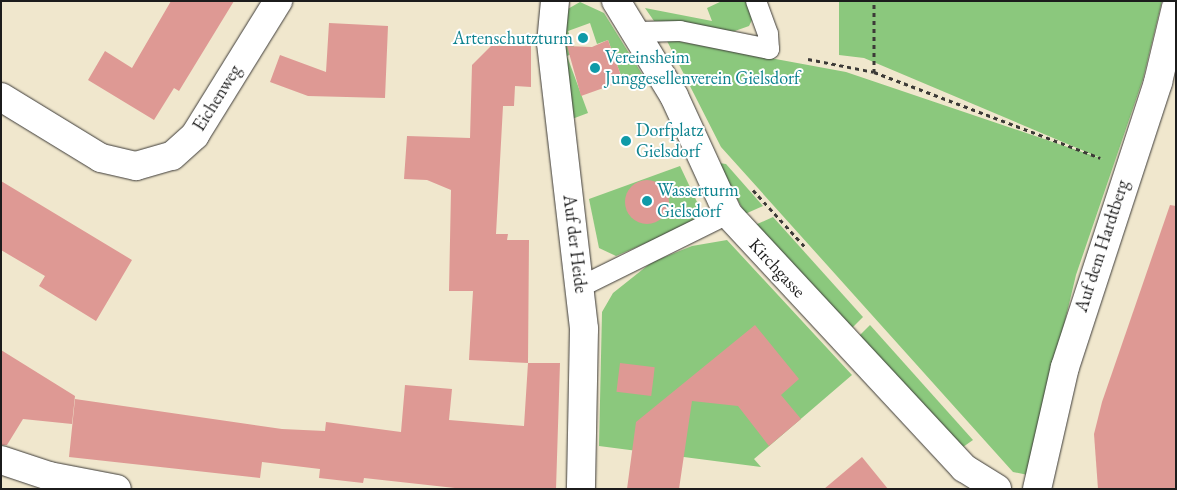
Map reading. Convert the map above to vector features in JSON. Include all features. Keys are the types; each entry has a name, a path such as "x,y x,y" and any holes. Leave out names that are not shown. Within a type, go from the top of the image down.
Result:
{"street":[{"name":"Eichenweg","path":"1,97 101,158 136,166 172,156 195,135 278,1"},
{"name":"Auf der Heide","path":"555,1 551,50 582,286 581,489"},
{"name":"Kirchgasse","path":"616,1 638,32 674,96 728,214 964,468 997,489"},
{"name":"Auf dem Hardtberg","path":"1037,489 1065,366 1127,169 1158,82 1176,7"},
{"path":"1,460 49,476 117,489"}],"lane":[{"path":"638,32 680,31 769,49 768,34 756,1"},
{"path":"582,286 728,214"}],"path":[{"path":"874,1 874,72"},
{"path":"808,59 874,72 1127,169"}],"green space":[{"path":"722,1 746,1 752,20 749,26 732,32 654,21 645,8 712,21 707,8"},
{"path":"839,1 1162,1 1143,79 1076,275 1028,475 1013,472 721,147 666,39 846,72 1103,159 864,58 839,55"},
{"path":"580,2 604,13 642,74 623,81 608,40 597,44 590,23 568,31 576,52 567,56 588,113 572,119 561,19 566,10"},
{"path":"719,163 726,164 763,206 745,214"},
{"path":"680,166 698,204 693,223 616,256 599,248 589,199"},
{"path":"773,217 863,317 852,328 755,225"},
{"path":"727,240 852,375 754,459 761,467 599,446 602,312 613,293 652,262 692,246"},
{"path":"870,325 973,440 963,447 859,336"}],"building":[{"path":"171,1 234,1 179,91 174,88 154,120 88,80 105,51 132,68"},
{"path":"329,23 388,26 385,98 308,96 270,82 280,55 326,72"},
{"name":"Vereinsheim Junggesellenverein Gielsdorf","path":"608,40 623,81 581,96 567,46 592,47"},
{"path":"491,46 531,46 531,87 515,86 514,106 503,106 496,234 508,234 507,240 529,240 528,363 469,360 473,291 449,291 451,190 427,180 404,179 407,136 470,138 472,65"},
{"name":"Wasserturm Gielsdorf","path":"651,180 663,186 668,193 668,211 663,218 656,223 643,224 635,221 628,214 625,198 628,190 635,183"},
{"path":"1,181 132,260 96,321 39,286 45,276 1,250"},
{"path":"1170,205 1176,206 1176,489 1098,489 1094,434 1102,402"},
{"path":"755,325 799,379 781,395 801,419 769,446 738,406 692,401 679,489 627,489 636,422"},
{"path":"1,350 75,396 72,424 23,419 7,445 1,445"},
{"path":"528,363 560,363 556,489 464,489 364,478 363,483 319,478 320,469 262,462 260,478 69,457 75,399 282,429 325,431 326,422 401,432 405,385 452,389 449,420 524,426"},
{"path":"620,363 655,367 651,396 616,392"},
{"path":"862,457 888,489 824,489"}],"place":[{"name":"Artenschutzturm","path":"583,38"},
{"name":"Vereinsheim Junggesellenverein Gielsdorf","path":"595,68"},
{"name":"Dorfplatz Gielsdorf","path":"626,141"},
{"name":"Wasserturm Gielsdorf","path":"647,201"}]}
